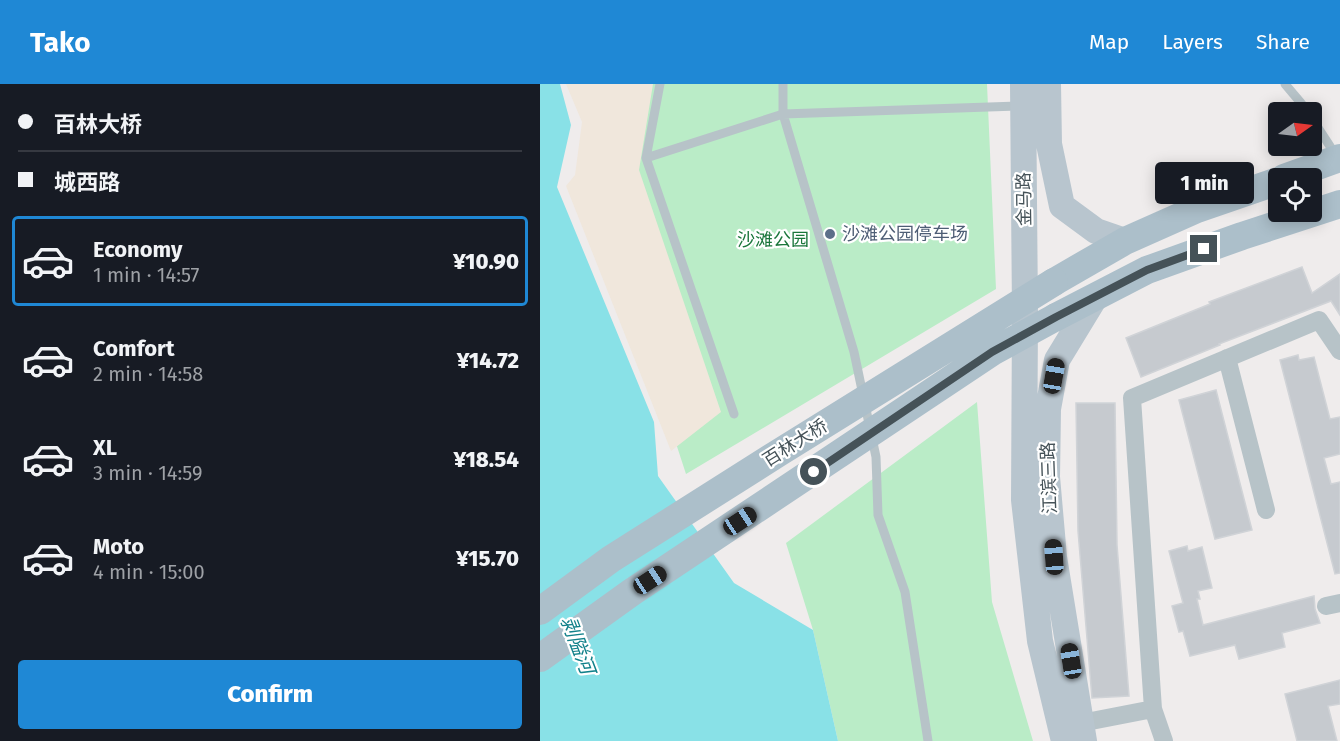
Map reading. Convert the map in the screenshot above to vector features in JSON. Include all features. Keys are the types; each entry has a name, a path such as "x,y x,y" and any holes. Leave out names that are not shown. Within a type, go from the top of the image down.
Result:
{"main road":[{"path":"1048,84 1049,144 1062,206 1096,231 1125,241"},
{"name":"金马路","path":"1023,95 1025,314"},
{"path":"1312,168 1339,158"},
{"name":"百林大桥","path":"540,611 611,559 1054,282 1125,241 1197,209 1268,184"},
{"name":"百林大桥","path":"540,658 632,592 992,352 1147,270 1340,204"},
{"name":"江滨三路","path":"1076,735 1054,557 1047,477 1048,409 1057,360 1096,296"},
{"name":"江滨三路","path":"1025,314 1024,500 1040,641 1076,735"}],"street":[{"path":"1164,741 1154,709 1132,398 1319,320 1340,351"},
{"path":"1227,358 1266,510"},
{"path":"1076,735 1154,709"}],"lane":[{"path":"660,84 646,158 734,414"},
{"path":"783,84 783,114 854,352 876,457 878,515 904,592 928,741"},
{"path":"1285,84 1300,102"},
{"path":"646,158 783,114 1023,95"},
{"path":"1322,133 1339,158"}],"green space":[{"name":"沙滩公园","path":"576,84 987,84 996,289 686,474 589,177 594,123"},
{"path":"977,402 992,602 1033,741 838,741 813,630 786,543"}],"sand":[{"path":"566,84 653,84 639,170 721,412 671,451 566,186 575,175 582,122"}],"water":[{"name":"剥隘河","path":"540,84 560,84 571,125 557,187 654,422 658,476 734,583 813,630 838,741 540,741"}],"building":[{"path":"1302,267 1312,293 1340,274 1340,315 1331,301 1141,377 1126,338 1210,304 1209,302"},
{"path":"1298,355 1299,360 1314,357 1330,419 1340,417 1340,454 1324,458 1331,484 1340,482 1340,573 1335,574 1280,360"},
{"path":"1216,390 1252,530 1215,539 1179,400"},
{"path":"1076,403 1115,403 1117,545 1129,696 1092,698 1078,531"},
{"path":"1187,546 1188,551 1202,547 1212,588 1198,591 1200,599 1197,599 1203,625 1314,596 1315,609 1320,623 1282,633 1285,647 1239,659 1235,645 1190,656 1183,631 1179,632 1172,606 1183,603 1169,551"},
{"path":"1340,680 1340,704 1328,706 1337,741 1297,741 1285,694"}],"place":[{"name":"沙滩公园停车场","path":"830,234"}],"route":[{"path":"814,472 992,352 1147,270 1204,249"}]}
